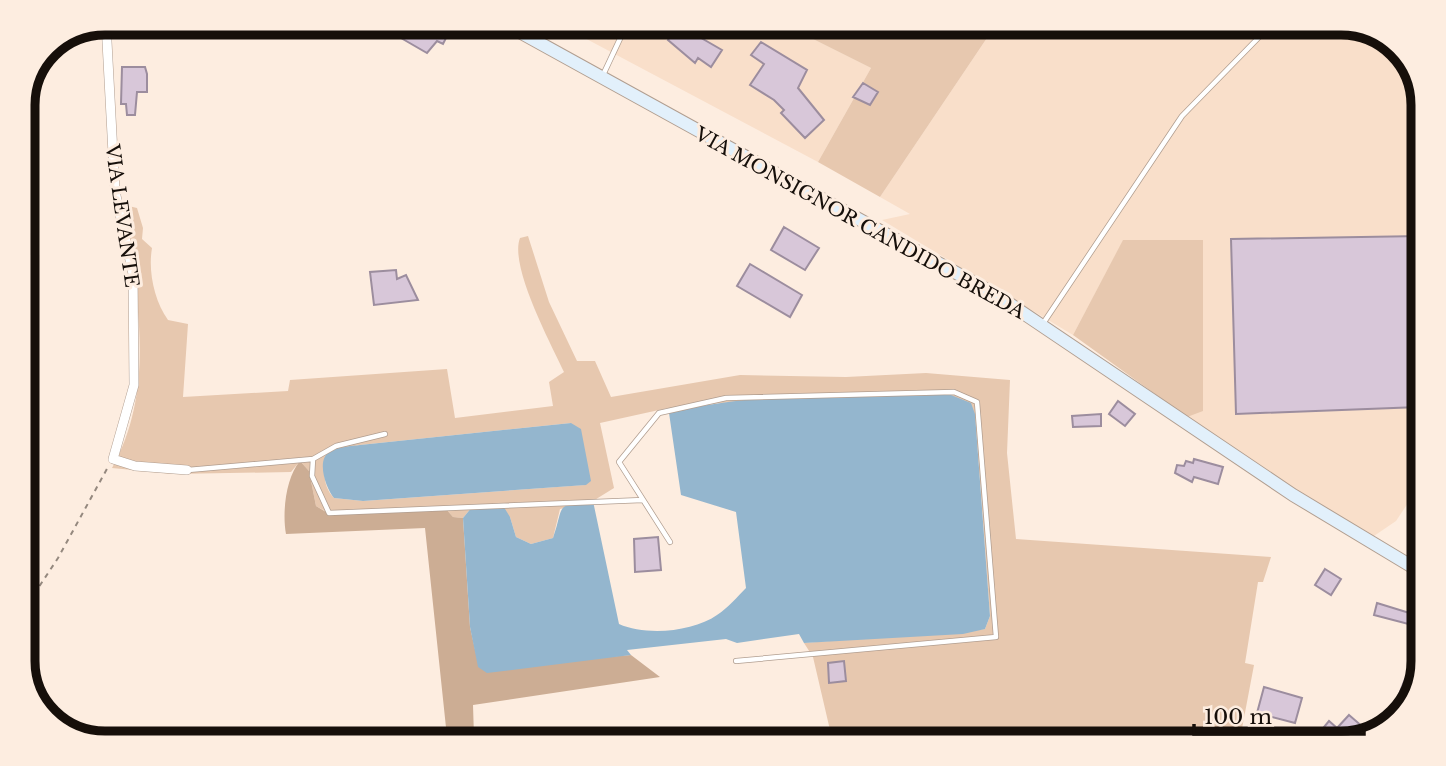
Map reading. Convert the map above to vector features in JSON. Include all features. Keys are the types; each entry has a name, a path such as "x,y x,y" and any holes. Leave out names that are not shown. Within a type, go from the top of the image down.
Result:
{"main road":[{"name":"VIA MONSIGNOR CANDIDO BREDA","path":"523,35 998,296 1293,495 1411,566"}],"street":[{"name":"VIA LEVANTE","path":"107,35 115,191 133,274 134,385 113,458"},
{"path":"113,458 135,466 187,470"}],"lane":[{"path":"601,79 622,35"},
{"path":"1041,326 1182,116 1261,35"},
{"path":"670,542 620,462 659,413 726,398 954,392 977,402 996,637 736,661"},
{"path":"187,470 313,459 335,446 385,434"},
{"path":"313,459 312,476 329,513 643,499"}],"path":[{"path":"35,593 58,558 113,458"}],"shaded area":[{"path":"579,35 805,35 871,68 818,162"},
{"path":"805,35 989,35 880,197 818,162 871,68"},
{"path":"989,35 1341,35 1355,36 1372,42 1387,52 1399,66 1407,82 1411,100 1411,498 1396,521 1371,538 1278,483 1187,417 1123,241 1073,335 882,220 910,214 880,197"},
{"path":"120,204 137,208 143,228 142,239 152,248 153,285 163,312 168,320 188,324 183,397 288,391 290,380 447,369 455,418 553,406 549,382 564,372 541,325 520,267 520,238 528,236 549,302 577,361 595,361 611,397 740,375 846,377 926,373 1010,380 1007,453 1016,539 1271,557 1263,582 1258,582 1245,663 1254,665 1242,731 830,730 813,657 804,643 985,629 990,616 975,414 890,396 766,399 700,405 669,413 668,408 600,423 614,488 593,501 560,509 553,538 531,544 516,537 510,517 472,507 463,518 453,517 446,509 408,507 332,515 316,506 309,471 300,461 291,472 174,474 112,468 126,437 135,405 139,372 140,338 133,270","holes":["571,423 590,480 585,485 363,501 334,498 327,487 325,476 329,451 360,445"]},
{"path":"1123,240 1203,240 1203,411 1187,417 1073,335"},
{"path":"300,461 309,471 316,506 331,515 408,507 446,509 453,517 463,518 470,627 479,667 631,655 660,677 473,705 474,731 446,731 425,528 286,534 286,495"}],"water":[{"path":"951,395 971,403 975,414 990,616 985,629 963,634 804,643 799,634 737,643 726,639 627,650 631,655 487,673 478,667 470,627 463,518 472,507 502,504 510,517 516,537 531,544 553,538 560,513 566,506 593,501 619,624 656,631 683,628 717,615 746,588 736,512 681,495 669,413 774,397"},
{"path":"571,423 581,429 591,481 586,485 363,501 334,498 324,474 326,455 341,448"}],"building":[{"path":"403,35 448,35 443,44 437,41 427,53 401,38"},
{"path":"671,35 696,35 722,50 711,67 698,58 695,63 668,40"},
{"path":"761,42 807,70 798,88 824,120 805,138 781,113 784,110 774,100 750,85 764,64 751,55"},
{"path":"122,67 145,67 147,74 147,92 137,92 135,115 127,115 126,104 121,104"},
{"path":"863,83 878,92 870,105 853,97"},
{"path":"784,227 819,248 805,270 771,250"},
{"path":"1411,236 1411,407 1236,414 1231,239"},
{"path":"750,264 802,295 790,317 737,286"},
{"path":"396,270 397,279 406,275 418,300 374,305 370,272"},
{"path":"1118,401 1135,414 1125,426 1109,414"},
{"path":"1101,414 1101,426 1073,427 1072,416"},
{"path":"1194,459 1223,467 1218,484 1194,477 1192,482 1175,473 1177,465 1184,466 1186,461 1193,463"},
{"path":"658,537 661,570 635,572 634,539"},
{"path":"1325,569 1341,579 1331,595 1315,585"},
{"path":"1377,603 1411,613 1411,625 1374,615"},
{"path":"844,661 846,681 829,683 828,663"},
{"path":"1405,679 1409,680 1401,698 1398,697"},
{"path":"1264,687 1302,698 1295,723 1257,713"},
{"path":"1349,715 1363,728 1321,731 1329,721 1337,728"}]}
